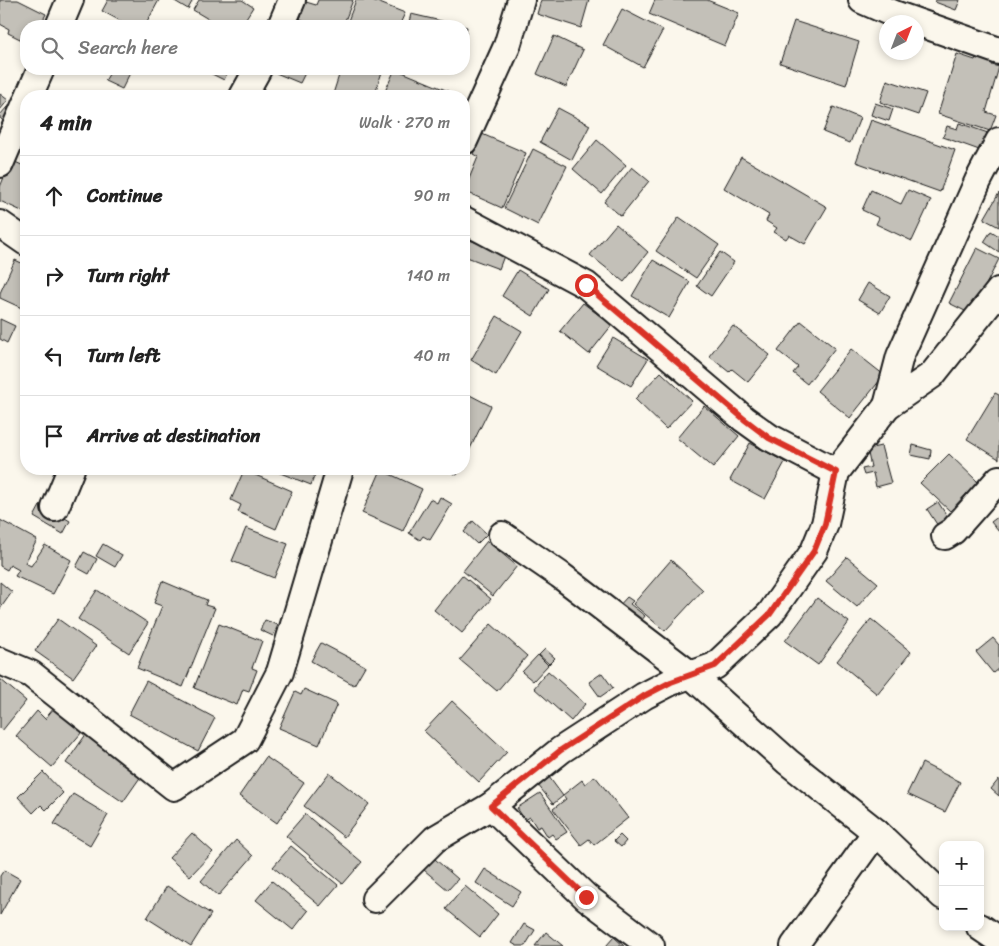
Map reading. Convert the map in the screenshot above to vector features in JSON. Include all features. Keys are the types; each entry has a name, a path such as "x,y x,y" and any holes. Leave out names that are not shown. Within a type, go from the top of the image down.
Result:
{"street":[{"path":"62,20 70,0"},
{"path":"284,20 292,0"},
{"path":"470,128 507,46 521,0"},
{"path":"862,0 894,14 999,51"},
{"path":"32,90 38,75"},
{"path":"246,90 255,75"},
{"path":"0,164 20,117"},
{"path":"887,406 900,356 978,181 999,141"},
{"path":"470,223 586,285 750,424 769,438 836,472"},
{"path":"0,224 20,238"},
{"path":"375,899 435,839 491,806 561,750 644,696 671,682 715,666 775,606 814,551 825,524 836,472 887,406 932,375 999,291"},
{"path":"55,508 69,475"},
{"path":"0,661 31,674 174,787 245,740 280,672 338,475"},
{"path":"945,536 953,531 999,479"},
{"path":"502,535 560,575 691,675 788,762 876,832 939,892"},
{"path":"491,806 586,897 651,946"},
{"path":"794,946 876,832"}],"building":[{"path":"0,0 18,0 46,14 43,20 20,20 20,39 8,33 9,29 0,24"},
{"path":"108,0 159,0 148,20 119,20 102,11"},
{"path":"173,0 193,0 188,9"},
{"path":"199,0 242,0 253,7 245,20 210,20 193,10"},
{"path":"318,0 353,0 345,20 300,19 306,2 316,5"},
{"path":"356,0 372,0 405,13 402,20 348,20"},
{"path":"541,0 589,0 581,28 537,14"},
{"path":"655,0 707,0 739,13 725,46 649,14"},
{"path":"936,0 960,0 956,10 935,2"},
{"path":"622,9 663,30 643,67 603,45"},
{"path":"411,14 437,20 410,20"},
{"path":"794,21 859,42 846,85 780,63"},
{"path":"554,36 583,50 566,87 537,74"},
{"path":"978,52 995,57 992,65 999,67 986,112 996,115 990,131 938,114 957,54 975,60"},
{"path":"108,75 129,75 122,89 105,81"},
{"path":"214,75 226,75 224,80"},
{"path":"281,75 304,75 300,83"},
{"path":"339,75 381,75 376,90 334,90"},
{"path":"392,75 409,75 446,90 386,90"},
{"path":"887,80 926,93 918,115 880,102"},
{"path":"0,94 8,100 0,110"},
{"path":"875,103 893,109 889,121 871,115"},
{"path":"7,107 15,114 7,124 0,118 0,115"},
{"path":"833,107 860,118 850,143 823,132"},
{"path":"558,108 590,125 572,160 540,142"},
{"path":"871,120 955,150 940,192 856,162"},
{"path":"959,123 988,133 982,151 943,137 947,126 957,129"},
{"path":"482,134 526,153 502,208 470,194 470,176 478,157 473,154"},
{"path":"597,140 626,165 602,194 573,169"},
{"path":"533,149 567,166 538,225 504,208"},
{"path":"741,157 827,207 805,244 789,235 786,239 774,232 777,228 766,221 769,215 724,188"},
{"path":"11,160 20,164 20,210 0,201 0,187"},
{"path":"632,167 649,181 621,216 604,202"},
{"path":"871,190 901,204 908,190 931,200 912,241 876,224 879,218 862,210"},
{"path":"999,193 999,227 984,219"},
{"path":"679,217 719,245 696,278 656,251"},
{"path":"616,224 648,252 624,282 590,255"},
{"path":"991,231 999,236 999,252 984,242"},
{"path":"470,240 505,253 499,269 470,258"},
{"path":"977,248 999,259 971,314 949,303"},
{"path":"720,252 734,262 711,296 697,286"},
{"path":"15,260 20,262 20,307 0,298 0,293"},
{"path":"653,260 690,282 669,318 632,296"},
{"path":"518,270 549,289 533,316 502,296"},
{"path":"868,283 890,296 880,313 858,300"},
{"path":"583,303 612,325 589,354 560,331"},
{"path":"497,316 522,331 496,375 471,360"},
{"path":"0,319 15,326 7,343 0,339"},
{"path":"801,321 835,348 807,384 793,373 798,367 778,351"},
{"path":"733,326 770,355 748,382 732,369 729,372 709,356"},
{"path":"613,338 648,359 631,386 596,365"},
{"path":"851,349 884,375 850,418 817,391"},
{"path":"661,372 692,401 666,429 635,399"},
{"path":"995,393 999,395 999,459 967,439"},
{"path":"470,395 491,406 470,449"},
{"path":"704,406 739,436 713,468 677,438"},
{"path":"750,443 785,462 765,499 730,480"},
{"path":"913,445 931,450 930,459 911,455"},
{"path":"881,446 891,483 876,487 873,473 864,475 862,469 871,467 867,449"},
{"path":"949,454 978,482 950,511 920,483"},
{"path":"242,475 255,475 292,491 276,529 238,512 241,505 231,500"},
{"path":"285,475 315,475 311,485"},
{"path":"379,475 392,475 422,489 403,531 362,513"},
{"path":"440,497 452,504 430,540 423,536 420,540 409,533 430,499 437,503"},
{"path":"938,502 949,519 938,526 927,509"},
{"path":"41,504 70,521 63,534 34,517"},
{"path":"999,516 999,532 991,522"},
{"path":"0,520 37,540 25,563 31,566 45,545 71,560 53,594 15,576 19,570 10,565 7,570 0,566"},
{"path":"473,521 487,534 477,544 464,532"},
{"path":"246,528 288,544 274,578 232,561"},
{"path":"487,541 517,566 493,596 463,571"},
{"path":"103,544 122,555 115,567 96,556"},
{"path":"84,552 97,559 89,574 76,567"},
{"path":"847,557 878,583 857,607 826,581"},
{"path":"671,560 703,590 665,631 633,604"},
{"path":"462,575 491,599 462,633 434,610"},
{"path":"162,581 207,600 205,605 215,608 183,687 137,668 162,606 154,603"},
{"path":"0,582 12,592 0,609"},
{"path":"97,590 148,623 129,653 78,619"},
{"path":"627,597 633,601 630,604 645,616 638,625 617,608"},
{"path":"817,598 849,622 818,665 785,641"},
{"path":"58,619 96,646 73,678 35,651"},
{"path":"871,619 911,652 877,694 837,661"},
{"path":"265,620 278,625 273,636 260,630"},
{"path":"219,624 262,641 252,668 257,670 249,691 243,689 237,705 194,688"},
{"path":"491,624 527,656 497,691 460,660"},
{"path":"993,638 999,645 999,668 993,673 976,652"},
{"path":"321,643 365,666 354,685 311,661"},
{"path":"545,649 555,658 549,664 539,655"},
{"path":"538,655 548,665 533,681 522,672"},
{"path":"548,671 585,704 571,721 534,688"},
{"path":"602,673 613,688 600,697 589,682"},
{"path":"0,679 26,701 2,731 0,729"},
{"path":"146,681 215,718 198,751 129,714"},
{"path":"304,689 337,704 319,745 279,728 295,692 301,695"},
{"path":"452,701 507,752 479,782 424,731"},
{"path":"54,708 82,732 52,767 16,736 37,711 45,719"},
{"path":"89,730 146,769 123,802 66,763"},
{"path":"266,757 304,783 277,823 239,796"},
{"path":"922,763 960,782 945,812 907,794"},
{"path":"43,772 63,793 46,810 41,805 33,813 18,797"},
{"path":"329,773 369,804 344,837 304,806"},
{"path":"595,776 628,818 594,845 589,839 581,845 553,809 566,799 563,795 582,780 585,784"},
{"path":"549,777 563,796 553,804 538,785"},
{"path":"999,779 999,796 991,789"},
{"path":"540,793 567,832 556,839 552,834 548,837 541,826 537,828 530,817 525,820 517,808"},
{"path":"73,794 108,815 90,846 54,824"},
{"path":"305,814 362,862 343,884 286,836"},
{"path":"192,833 213,852 190,876 169,858"},
{"path":"620,835 626,841 621,847 614,841"},
{"path":"236,840 253,856 218,896 201,881"},
{"path":"291,846 338,885 320,906 273,867"},
{"path":"428,853 458,879 448,890 418,865"},
{"path":"485,869 521,892 512,906 476,883"},
{"path":"4,870 20,879 0,915 0,876"},
{"path":"272,881 308,911 293,930 256,900"},
{"path":"167,886 211,914 191,946 147,918"},
{"path":"465,886 498,914 480,937 446,909"},
{"path":"524,924 535,930 525,946 517,946 512,943"},
{"path":"546,932 563,946 535,946"},
{"path":"614,937 624,946 606,946"}],"route":[{"path":"586,285 769,438 836,472 825,524 814,551 770,614 715,666 671,682 644,696 561,750 491,806 586,897"}]}
